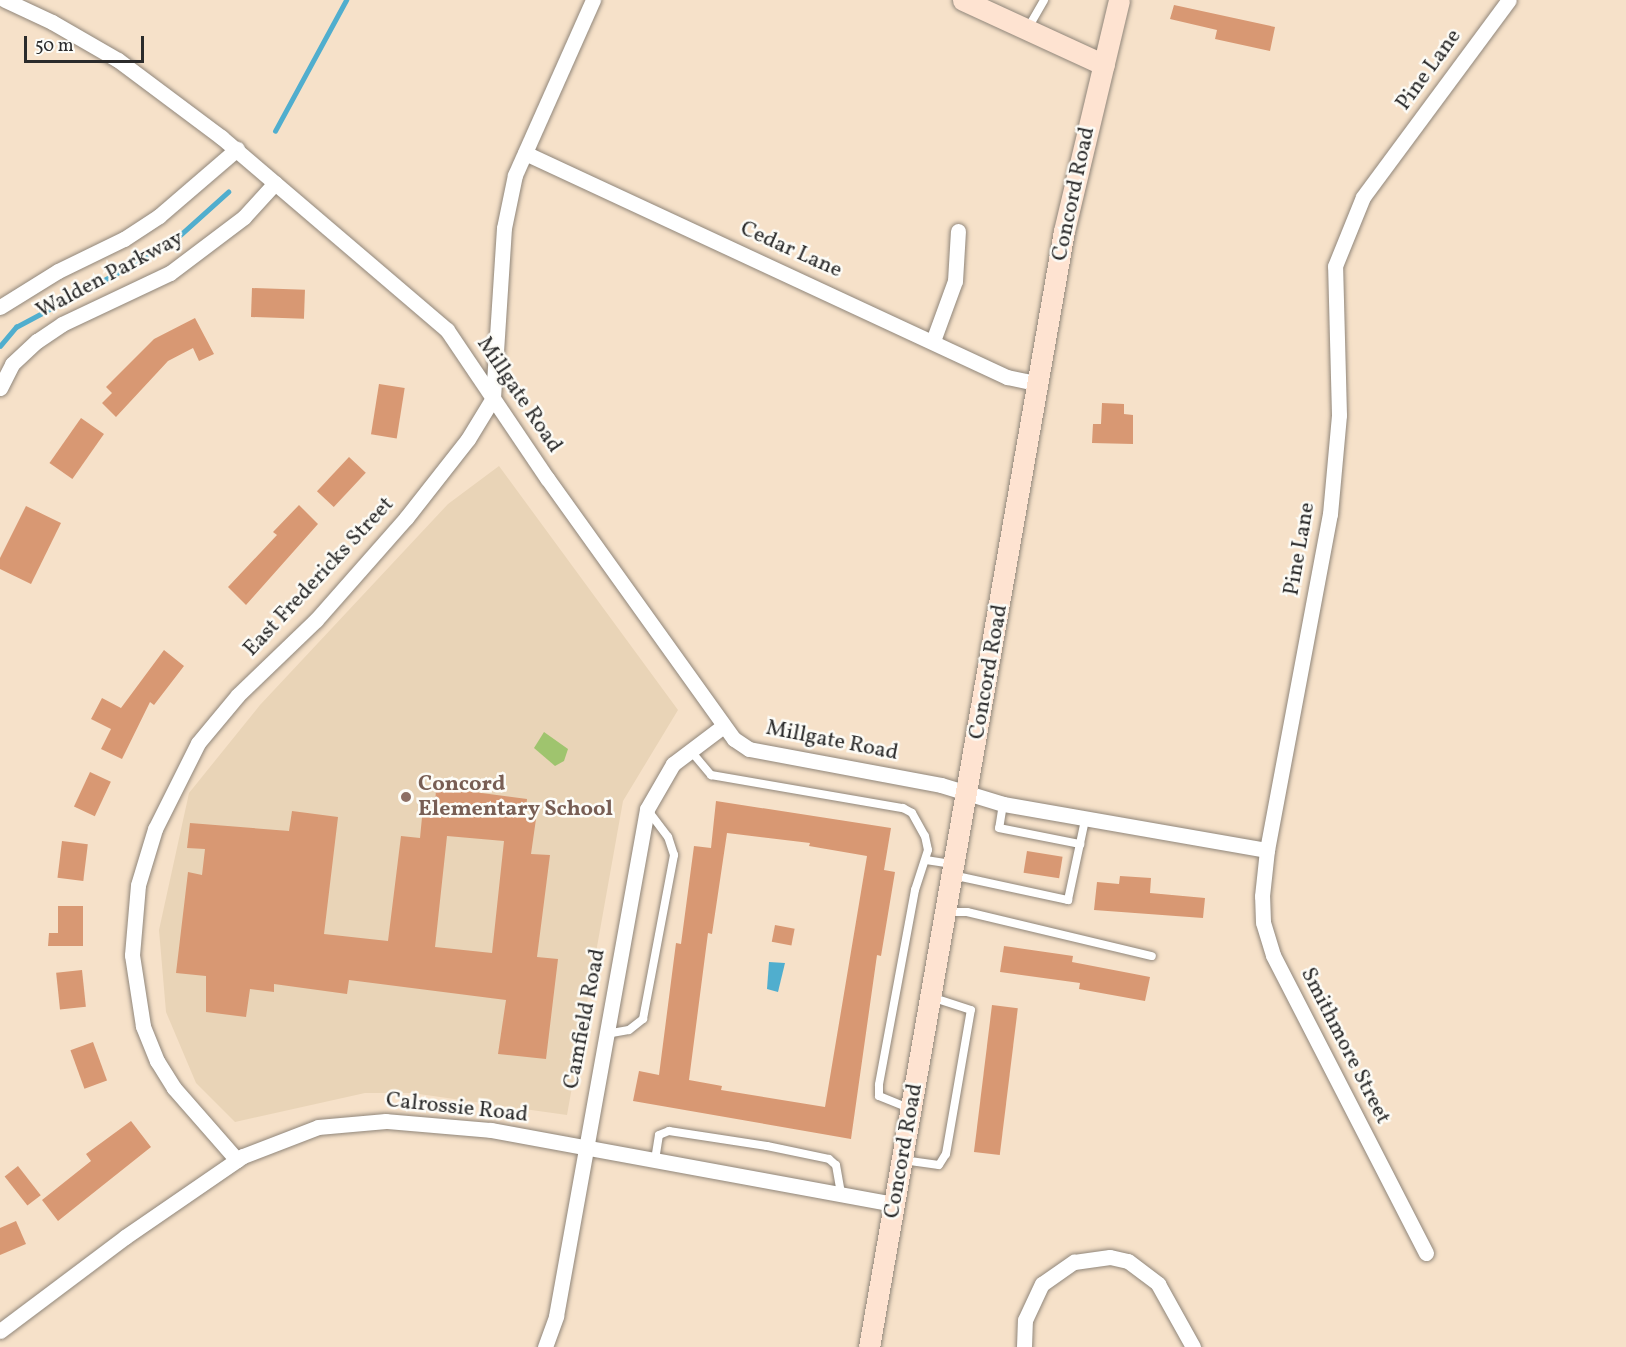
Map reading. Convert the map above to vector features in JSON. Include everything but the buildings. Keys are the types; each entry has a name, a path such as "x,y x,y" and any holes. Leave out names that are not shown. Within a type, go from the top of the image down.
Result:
{"street":[{"name":"Millgate Road","path":"5,0 118,60 237,150 447,330 722,727 749,749 941,785 968,795"},
{"name":"East Fredericks Street","path":"237,1160 174,1088 147,1041 132,955 138,885 155,829 198,743 238,695 316,620 406,518 468,439 493,398 504,228 515,175 593,0"},
{"path":"963,0 1104,65"},
{"name":"Pine Lane","path":"1267,850 1330,514 1339,415 1335,266 1363,197 1509,0"},
{"name":"Concord Road","path":"869,1347 968,795 1064,231 1104,65 1116,1"},
{"name":"Walden Parkway","path":"0,307 58,271 133,233 237,150"},
{"name":"Cedar Lane","path":"525,153 1007,377 1039,384"},
{"name":"Walden Parkway","path":"0,388 12,364 37,341 62,324 170,273 244,218 275,183"},
{"path":"933,341 955,281 958,231"},
{"name":"Camfield Road","path":"545,1347 556,1316 584,1147 647,809 673,764 689,749 722,727"},
{"path":"968,795 1085,820 1267,850"},
{"name":"Smithmore Street","path":"1267,850 1263,922 1273,955 1426,1253"},
{"name":"Calrossie Road","path":"0,1332 125,1237 237,1160 318,1127 386,1121 491,1130 895,1204"},
{"path":"1024,1347 1025,1320 1042,1284 1074,1262 1110,1257 1144,1271 1158,1284 1193,1347"}],"lane":[{"path":"1027,30 1044,0"},
{"path":"689,749 711,775 903,808 912,813 925,836 926,860 915,890 879,1085 879,1096 911,1110"},
{"path":"1003,804 999,828 1080,844"},
{"path":"606,1034 629,1030 643,1019 674,855 668,837 647,809"},
{"path":"926,860 953,870 1068,900 1085,820"},
{"path":"946,912 968,912 1152,956"},
{"path":"902,1160 939,1165 946,1155 971,1010 931,997"},
{"path":"656,1160 659,1135 669,1131 767,1146 829,1159 836,1165 841,1194"}],"shaded area":[{"name":"Concord Elementary School","path":"499,466 678,710 623,801 567,1115 412,1093 365,1093 235,1122 196,1083 166,1012 159,930 189,793 260,705 448,504"}],"green space":[{"path":"544,732 568,749 564,761 555,766 534,748"}],"water":[{"path":"769,962 785,963 778,992 767,989"}],"waterway":[{"path":"275,131 346,0"},
{"path":"0,346 16,327 168,246 228,192"}],"place":[{"name":"Concord Elementary School","path":"406,797"}]}
